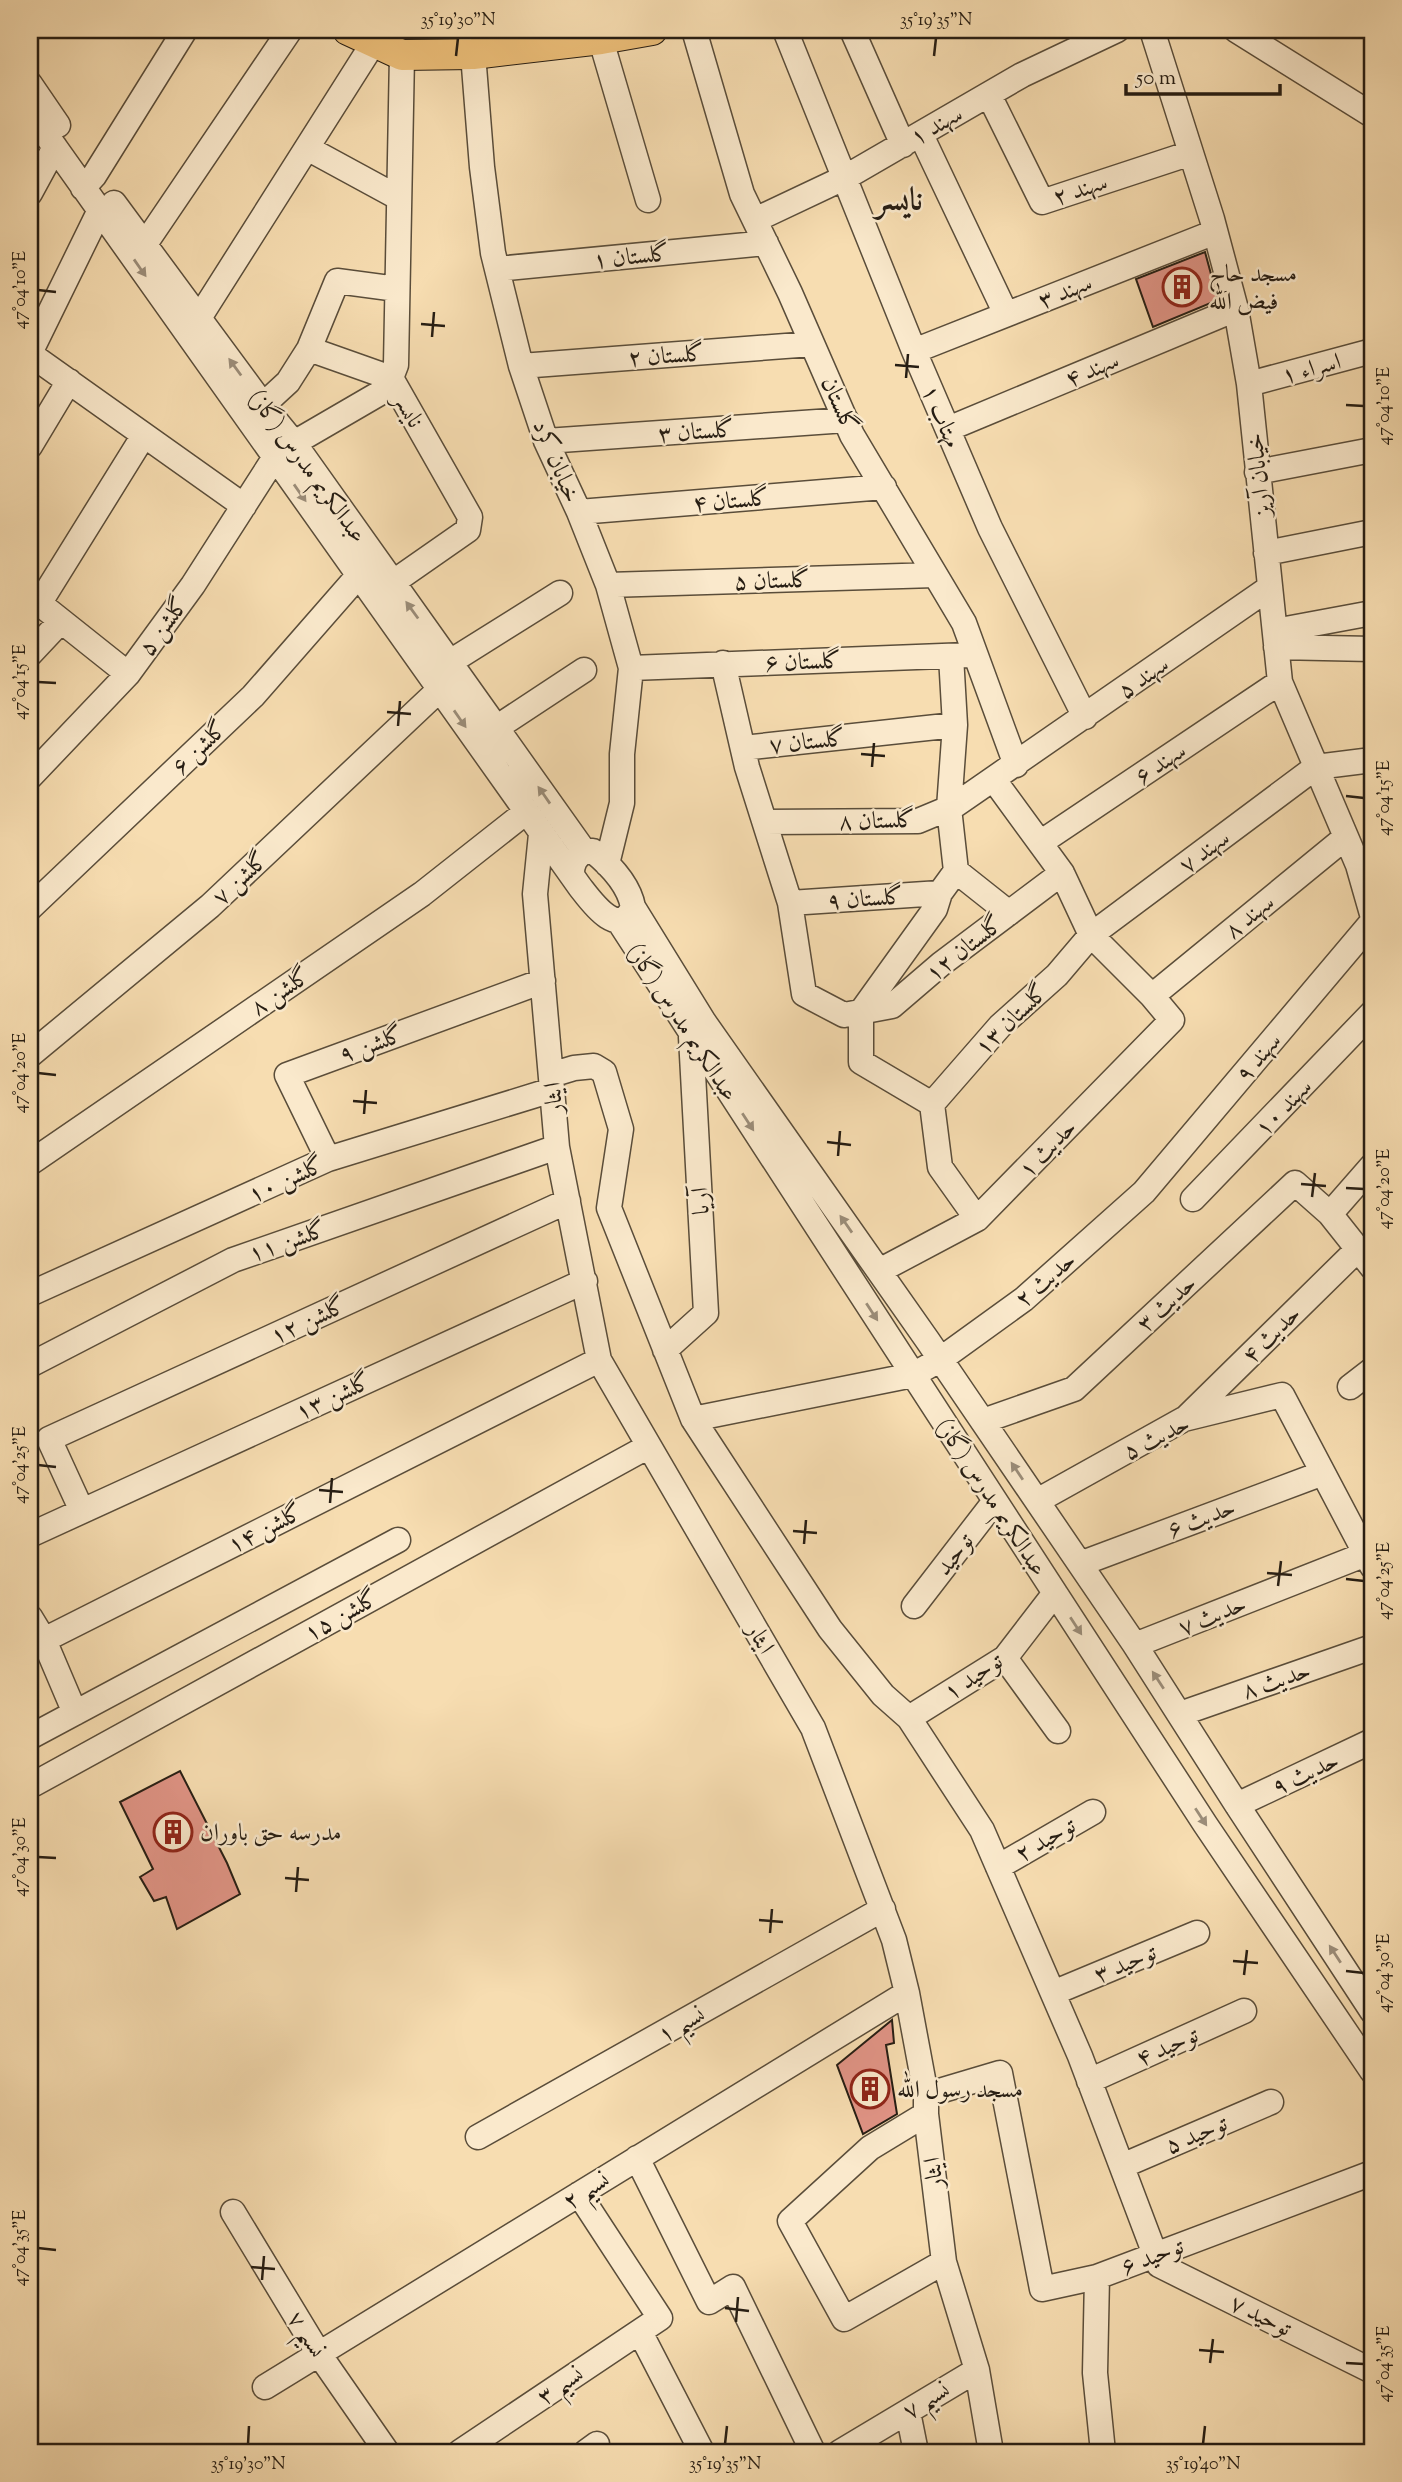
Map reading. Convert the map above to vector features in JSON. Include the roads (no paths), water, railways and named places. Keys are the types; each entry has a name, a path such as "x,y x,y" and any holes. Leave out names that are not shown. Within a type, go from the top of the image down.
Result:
{"main road":[{"path":"361,36 401,55 470,42 652,30"}],"street":[{"path":"89,182 186,30"},
{"path":"145,244 289,30"},
{"name":"گلستان","path":"694,30 742,194 846,420 964,623 963,655 1016,765"},
{"name":"مهتاب ۱","path":"785,30 914,351 990,528 1085,717"},
{"path":"852,30 1006,314"},
{"name":"سهند ۱","path":"755,220 846,177 1022,75 1117,30"},
{"name":"خیابان آریز","path":"1152,30 1236,309 1249,384 1280,682 1358,864 1371,910"},
{"path":"1236,30 1372,115"},
{"path":"599,34 648,200"},
{"path":"199,318 307,148 361,36"},
{"name":"خیابان کرد","path":"470,42 492,253 520,366 546,441 579,512 608,585 627,645 631,668 622,754 622,803 607,864"},
{"path":"284,450 380,393 391,378 396,365 401,55"},
{"name":"عبدالکریم مدرس (گاز)","path":"30,84 89,182 100,210 284,450 393,583 584,851"},
{"name":"سهند ۲","path":"989,95 1042,202 1191,153"},
{"name":"عبدالکریم مدرس (گاز)","path":"30,112 54,147 145,244 263,405 284,450 358,576 541,834 598,909 625,914 704,1022 1038,1501 1135,1645 1372,2011"},
{"path":"30,193 54,147"},
{"path":"307,148 399,198"},
{"path":"100,210 30,353 244,506"},
{"name":"سهند ۳","path":"914,351 1215,232"},
{"name":"گلستان ۱","path":"497,270 766,243"},
{"path":"263,405 288,382 309,349 337,281 397,289"},
{"name":"سهند ۴","path":"947,429 1236,309"},
{"name":"گلستان ۲","path":"520,366 813,344"},
{"name":"نایسر","path":"309,349 391,378 470,517 468,530 393,583"},
{"name":"اسراء ۱","path":"1249,384 1372,351"},
{"path":"30,446 69,382"},
{"name":"گلستان ۳","path":"546,441 846,420"},
{"path":"128,674 34,600 144,435"},
{"name":"گلشن ۵","path":"30,777 128,674 193,585 284,450"},
{"path":"1257,472 1372,450"},
{"name":"گلستان ۴","path":"579,512 884,487"},
{"path":"1266,553 1372,532"},
{"name":"گلستان ۵","path":"608,585 935,575"},
{"name":"گلشن ۶","path":"30,908 253,696 358,576"},
{"name":"سهند ۵","path":"1016,765 1269,588"},
{"path":"450,662 560,593"},
{"path":"1275,639 1372,613"},
{"path":"30,654 61,621"},
{"path":"1275,639 1372,649"},
{"path":"963,655 949,808 956,871 940,893 935,909 861,1012 861,1062 932,1104 940,1167 977,1219"},
{"name":"گلستان ۶","path":"631,668 963,655"},
{"path":"723,663 743,748 790,903 804,994 844,1015 861,1012"},
{"path":"496,728 584,670"},
{"name":"سهند ۶","path":"1040,844 1280,682"},
{"name":"گلشن ۷","path":"30,1055 210,906 439,690"},
{"name":"گلستان ۷","path":"743,748 955,726"},
{"path":"1316,767 1372,760"},
{"name":"گلستان ۸","path":"765,822 918,821 949,808 1016,765"},
{"name":"سهند ۷","path":"1091,935 1316,767"},
{"path":"993,780 1062,873 1091,935 1152,996"},
{"name":"گلشن ۸","path":"30,1163 422,894 526,812"},
{"name":"ایثار","path":"541,834 535,894 558,1147 599,1360 813,1728 883,1909 907,1993 926,2105 944,2262 977,2370 991,2452"},
{"name":"سهند ۸","path":"1152,996 1346,837"},
{"path":"572,874 572,864 584,851 593,851 626,888 625,914"},
{"path":"956,871 1009,913"},
{"name":"گلستان ۱۲","path":"861,1012 892,1006 941,964 1062,873"},
{"name":"گلستان ۹","path":"790,903 940,893"},
{"name":"سهند ۹","path":"1144,1192 1371,910"},
{"name":"عبدالکریم مدرس (گاز)","path":"625,914 691,1034 1213,1835 1372,2071"},
{"name":"گلستان ۱۳","path":"932,1104 1000,1026 1057,975 1091,935"},
{"name":"گلشن ۹","path":"328,1159 287,1074 543,981"},
{"name":"حدیث ۱","path":"879,1271 977,1219 1172,1020 1152,996"},
{"name":"سهند ۱۰","path":"1193,1199 1372,1013"},
{"name":"آریا","path":"665,1350 706,1313 691,1034"},
{"name":"گلشن ۱۰","path":"30,1294 328,1159 552,1083 574,1068 594,1066 604,1072 621,1129 609,1208 693,1419 830,1629 883,1695 909,1718 982,1830 1089,2081 1155,2255"},
{"name":"گلشن ۱۱","path":"30,1364 233,1261 558,1147"},
{"path":"1365,1258 1330,1214 1372,1166"},
{"name":"حدیث ۳","path":"983,1421 1074,1389 1295,1183 1330,1214"},
{"name":"حدیث ۲","path":"693,1419 913,1375 941,1359 1024,1299 1144,1192"},
{"name":"گلشن ۱۲","path":"82,1511 49,1439 568,1201"},
{"name":"حدیث ۴","path":"1184,1419 1365,1258"},
{"name":"گلشن ۱۳","path":"30,1535 585,1281"},
{"name":"گلشن ۱۴","path":"37,1643 599,1360"},
{"path":"1350,1387 1372,1370"},
{"name":"حدیث ۵","path":"1038,1501 1184,1419 1282,1395 1323,1473"},
{"name":"گلشن ۱۵","path":"34,1784 649,1446"},
{"path":"1323,1473 1369,1560"},
{"name":"حدیث ۶","path":"1080,1564 1323,1473"},
{"name":"توحید","path":"914,1606 995,1501"},
{"path":"30,1737 398,1540"},
{"name":"حدیث ۷","path":"1135,1645 1369,1560"},
{"name":"توحید ۱","path":"909,1718 1005,1658 1055,1593"},
{"path":"30,1617 37,1643 75,1713"},
{"name":"حدیث ۸","path":"1180,1714 1372,1647"},
{"path":"1005,1658 1058,1731"},
{"name":"حدیث ۹","path":"1237,1805 1372,1741"},
{"name":"توحید ۲","path":"998,1867 1093,1812"},
{"name":"نسیم ۱","path":"478,2137 883,1909"},
{"name":"توحید ۳","path":"1053,1993 1196,1933"},
{"name":"نسیم ۲","path":"265,2387 907,1993"},
{"name":"توحید ۴","path":"1089,2081 1244,2011"},
{"path":"944,2262 844,2319 790,2221 870,2148 926,2105 1000,2073 1042,2289 1097,2277"},
{"name":"توحید ۵","path":"1122,2166 1271,2102"},
{"path":"637,2158 709,2302 733,2287 813,2452"},
{"name":"توحید ۶","path":"1103,2452 1095,2373 1097,2277 1372,2174"},
{"path":"579,2194 650,2325 702,2452"},
{"name":"نسیم ۷","path":"233,2212 319,2354 387,2452"},
{"name":"توحید ۷","path":"1155,2255 1159,2265 1372,2371"},
{"name":"نسیم ۳","path":"460,2452 650,2325"},
{"name":"نسیم ۷","path":"840,2452 977,2370"},
{"path":"908,2412 916,2452"}],"place":[{"name":"مسجد حاج فیض الله","path":"1182,287"},
{"name":"مدرسه حق باوران","path":"173,1832"},
{"name":"مسجد رسول الله","path":"870,2089"}],"district":[{"name":"نایسر","path":"899,199"}]}
